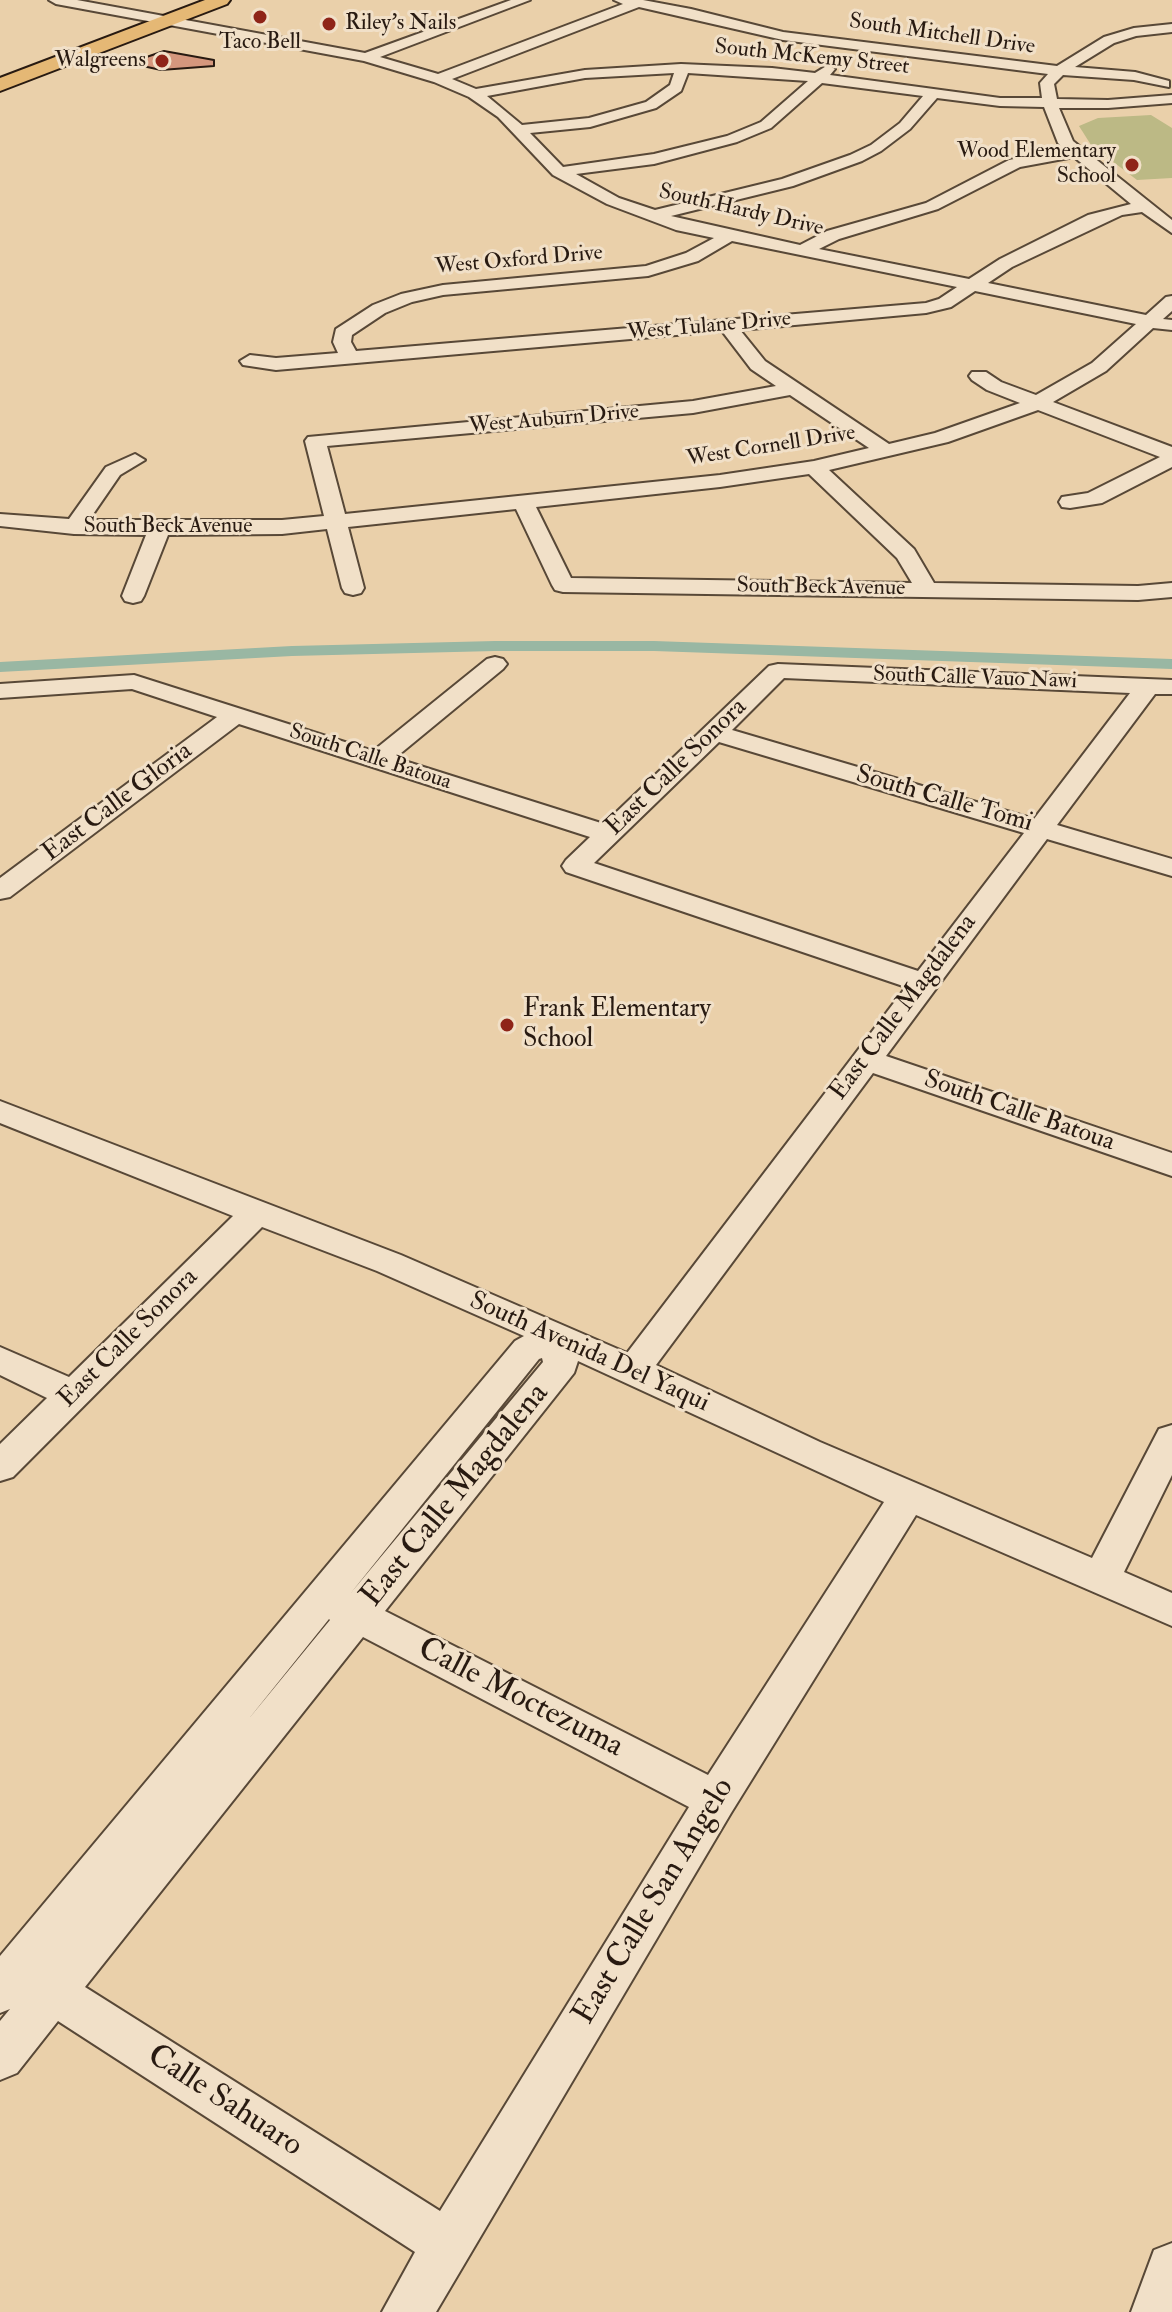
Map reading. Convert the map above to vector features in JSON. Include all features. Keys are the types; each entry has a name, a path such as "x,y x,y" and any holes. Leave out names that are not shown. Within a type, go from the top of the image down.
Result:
{"main road":[{"path":"0,85 221,0"}],"street":[{"name":"South Hardy Drive","path":"56,0 366,57 439,79 474,94 503,114 559,172 601,196 652,216 727,237 1162,323"},
{"path":"366,57 523,0"},
{"name":"South Mitchell Drive","path":"621,0 691,13 768,33 955,59 1135,76 1164,84"},
{"path":"439,79 639,3"},
{"path":"1172,28 1134,32 1109,40 1059,71 1047,83 1060,134 1075,152 1172,228"},
{"path":"751,44 768,33"},
{"path":"1109,40 1151,47"},
{"path":"538,41 560,46"},
{"path":"559,172 654,159 732,139 766,125 790,107 816,78 860,46"},
{"path":"652,216 787,183 856,158 905,126 934,89 935,76 955,59"},
{"path":"520,130 590,122 643,108 676,88 681,78 681,68"},
{"name":"South McKemy Street","path":"474,94 598,73 681,68 751,70 1051,105"},
{"path":"1051,105 1172,99"},
{"path":"801,251 833,235 932,206 1015,163 1075,152"},
{"name":"West Tulane Drive","path":"250,361 276,364 926,308 945,303 1006,263 1094,219 1119,210 1145,207"},
{"name":"West Oxford Drive","path":"350,358 342,342 343,333 379,309 407,298 443,290 648,271 692,257 727,237"},
{"name":"West Cornell Drive","path":"336,523 814,467 941,438 1037,403 1092,373 1162,323 1172,301"},
{"path":"727,325 758,365 888,452"},
{"path":"979,376 994,386 1172,456"},
{"name":"West Auburn Drive","path":"336,523 315,441 693,407 792,389"},
{"path":"1070,502 1094,498 1172,456"},
{"path":"74,527 113,471 135,460"},
{"path":"814,467 906,554 927,590"},
{"name":"South Beck Avenue","path":"523,502 563,585 1138,593 1172,590"},
{"name":"South Beck Avenue","path":"0,520 159,530 336,523"},
{"path":"336,523 353,588"},
{"path":"133,596 159,530"},
{"path":"377,760 495,664"},
{"name":"South Calle Vauo Nawi","path":"778,671 1160,686"},
{"name":"East Calle Sonora","path":"778,671 576,866 923,983"},
{"name":"South Calle Batoua","path":"0,691 134,682 607,834"},
{"name":"East Calle Magdalena","path":"633,1370 923,983 1042,829 1160,686"},
{"name":"East Calle Gloria","path":"0,891 235,715"},
{"name":"South Calle Tomi","path":"716,733 1172,868"},
{"name":"South Calle Batoua","path":"865,1059 1172,1165"},
{"name":"South Avenida Del Yaqui","path":"0,1111 107,1156 389,1263 908,1496 1172,1610"},
{"name":"East Calle Sonora","path":"0,1467 258,1211"},
{"name":"East Calle Magdalena","path":"0,2057 18,1978 527,1350 556,1336 561,1364 360,1617 18,1978"},
{"path":"0,1360 74,1395"},
{"path":"1100,1580 1172,1439"},
{"name":"East Calle San Angelo","path":"407,2312 716,1800 908,1496"},
{"name":"Calle Moctezuma","path":"324,1598 716,1800"},
{"name":"Calle Sahuaro","path":"18,1978 448,2245"},
{"path":"1156,2312 1172,2268"}],"shaded area":[{"path":"1151,115 1172,128 1172,178 1137,180 1091,145 1079,126 1098,118"}],"building":[{"name":"Walgreens","path":"164,51 214,60 214,66 161,70 129,63"}],"waterway":[{"path":"0,667 292,651 495,646 654,646 1172,664"}],"place":[{"name":"Taco Bell","path":"260,17"},
{"name":"Riley's Nails","path":"329,24"},
{"name":"Walgreens","path":"162,61"},
{"name":"Wood Elementary School","path":"1132,165"},
{"name":"Frank Elementary School","path":"507,1025"}]}
